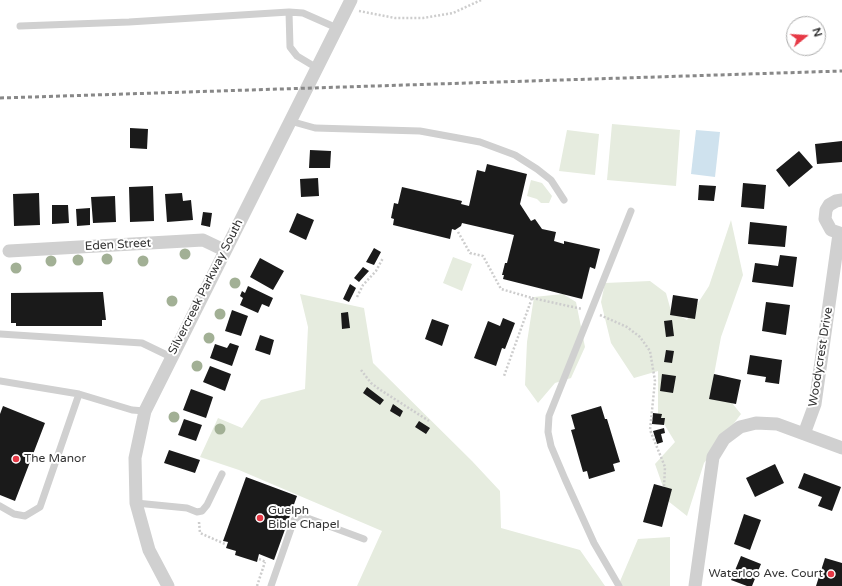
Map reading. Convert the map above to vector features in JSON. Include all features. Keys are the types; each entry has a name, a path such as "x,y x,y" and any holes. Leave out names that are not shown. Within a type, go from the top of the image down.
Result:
{"street":[{"name":"Silvercreek Parkway South","path":"168,586 149,550 136,503 135,458 145,411 224,250 349,4"},
{"name":"Woodycrest Drive","path":"804,434 815,404 840,234 831,230 827,226 825,213 829,205 836,201 842,200"},
{"name":"Eden Street","path":"4,253 203,240 224,250"},
{"path":"695,586 713,457 724,439 740,427 756,423 777,424 842,448"}],"lane":[{"path":"20,26 129,22 289,12 303,13 337,28"},
{"path":"289,12 290,47 297,56 317,68"},
{"path":"290,121 315,128 420,131 480,142 515,155 537,169 551,180 564,200"},
{"path":"618,586 594,543 551,446 548,432 550,416 631,210"},
{"path":"0,334 142,343 171,357"},
{"path":"0,380 79,394 132,410 145,411"},
{"path":"0,506 14,514 25,516 40,507 79,394"},
{"path":"136,503 187,508 198,512 202,511 207,505 222,474"},
{"path":"271,586 294,520 298,517 302,516 364,539"}],"path":[{"path":"349,4 395,18 423,18 453,13 481,0"},
{"path":"458,232 470,253 483,256 501,289 532,298 591,311 627,327 640,337 650,351 655,381 650,430 664,463 664,487"},
{"path":"357,298 363,285 376,271 383,258"},
{"path":"504,376 532,298"},
{"path":"361,370 379,389 429,421"},
{"path":"198,512 200,533 225,544"},
{"path":"257,586 265,562"}],"shaded area":[{"path":"612,124 680,130 676,186 607,180"},
{"path":"567,130 599,134 595,175 559,171"},
{"path":"531,180 542,183 552,196 549,203 541,203 537,199 527,196"},
{"path":"731,220 743,275 721,337 713,380 741,414 704,463 687,516 668,501 655,464 675,442 658,414 658,371 634,378 611,343 601,302 605,283 650,281 666,293 671,311 687,320 709,286"},
{"path":"453,257 472,264 462,291 443,283"},
{"path":"300,294 364,308 373,363 472,461 500,491 501,528 580,550 605,586 357,586 382,531 239,470 200,457 218,418 242,428 261,400 305,389 308,327"},
{"path":"563,294 576,302 585,347 571,378 555,383 538,403 525,385 527,342 534,297"},
{"path":"670,537 670,586 618,586 638,539"}],"water":[{"path":"696,130 720,132 715,177 691,174"}],"building":[{"path":"130,128 148,129 147,149 130,148"},
{"path":"842,141 842,162 817,164 815,144"},
{"path":"310,150 331,151 330,168 309,168"},
{"path":"799,151 813,167 789,187 776,170"},
{"path":"487,164 527,174 520,204 531,221 535,219 542,229 556,232 554,241 564,244 564,241 600,249 595,269 590,267 582,299 503,279 504,275 502,275 505,263 507,263 514,235 462,223 461,226 455,230 452,229 450,239 393,225 394,219 391,218 394,203 398,204 402,187 462,201 461,204 469,206 477,170 485,172"},
{"path":"318,178 319,196 301,197 300,179"},
{"path":"743,183 766,185 764,209 741,207"},
{"path":"699,185 716,186 714,201 698,200"},
{"path":"153,186 154,221 130,222 129,187"},
{"path":"39,193 40,225 14,226 13,194"},
{"path":"182,193 183,201 191,200 193,220 167,222 165,194"},
{"path":"115,196 116,222 93,223 91,197"},
{"path":"52,205 68,205 69,223 52,224"},
{"path":"90,208 90,225 77,226 76,209"},
{"path":"203,212 212,213 210,227 201,225"},
{"path":"297,213 314,220 306,240 289,232"},
{"path":"750,222 787,226 785,247 748,244"},
{"path":"374,248 381,252 374,265 366,262"},
{"path":"780,255 797,257 793,287 752,282 755,263 778,266"},
{"path":"260,258 284,271 273,290 250,277"},
{"path":"363,267 369,271 359,282 354,278"},
{"path":"350,284 356,288 349,302 343,299"},
{"path":"248,286 273,298 269,307 262,304 258,313 240,305 243,298 240,296 242,291 245,293"},
{"path":"103,292 106,320 102,320 102,326 16,326 16,323 11,323 11,293"},
{"path":"673,295 698,299 695,319 670,315"},
{"path":"766,302 790,305 786,335 762,331"},
{"path":"232,310 248,316 241,336 225,331"},
{"path":"348,312 350,328 342,329 341,313"},
{"path":"503,318 515,323 505,349 502,348 496,366 474,358 488,321 500,326"},
{"path":"432,319 449,325 442,346 425,339"},
{"path":"672,320 674,336 666,337 664,321"},
{"path":"260,335 274,340 270,355 255,350"},
{"path":"230,343 239,346 232,366 210,358 215,344 227,348"},
{"path":"666,350 674,351 672,363 664,362"},
{"path":"750,355 782,360 779,384 765,382 766,377 747,374"},
{"path":"210,366 231,374 225,391 203,382"},
{"path":"662,374 676,376 673,393 660,391"},
{"path":"714,374 741,380 736,404 709,399"},
{"path":"367,387 384,400 380,405 363,393"},
{"path":"191,389 213,397 206,418 183,410"},
{"path":"393,404 403,411 400,417 390,411"},
{"name":"The Manor","path":"3,406 45,423 15,501 0,495 0,414"},
{"path":"601,406 605,419 607,419 620,462 613,464 615,471 589,479 587,471 583,472 571,430 575,429 571,415"},
{"path":"653,413 662,414 661,418 665,418 664,425 652,424"},
{"path":"184,419 202,425 196,441 178,435"},
{"path":"419,421 430,428 426,434 415,427"},
{"path":"664,428 665,433 661,434 663,442 657,444 653,431"},
{"path":"169,450 200,460 195,473 164,463"},
{"path":"775,464 784,483 755,497 746,478"},
{"path":"804,473 841,487 832,511 818,506 822,497 798,488"},
{"name":"Guelph Bible Chapel","path":"246,477 297,496 274,560 259,554 257,562 235,555 236,551 226,548 228,542 223,541"},
{"path":"654,484 672,489 662,527 643,522"},
{"path":"744,514 761,520 750,550 734,544"},
{"path":"741,556 761,564 752,586 747,586 731,580"},
{"name":"Waterloo Ave. Court","path":"825,558 842,563 842,586 816,586"}],"railway":[{"path":"0,98 842,71"}],"place":[{"name":"The Manor","path":"16,459"},
{"name":"Guelph Bible Chapel","path":"260,518"},
{"name":"Waterloo Ave. Court","path":"831,574"}]}
